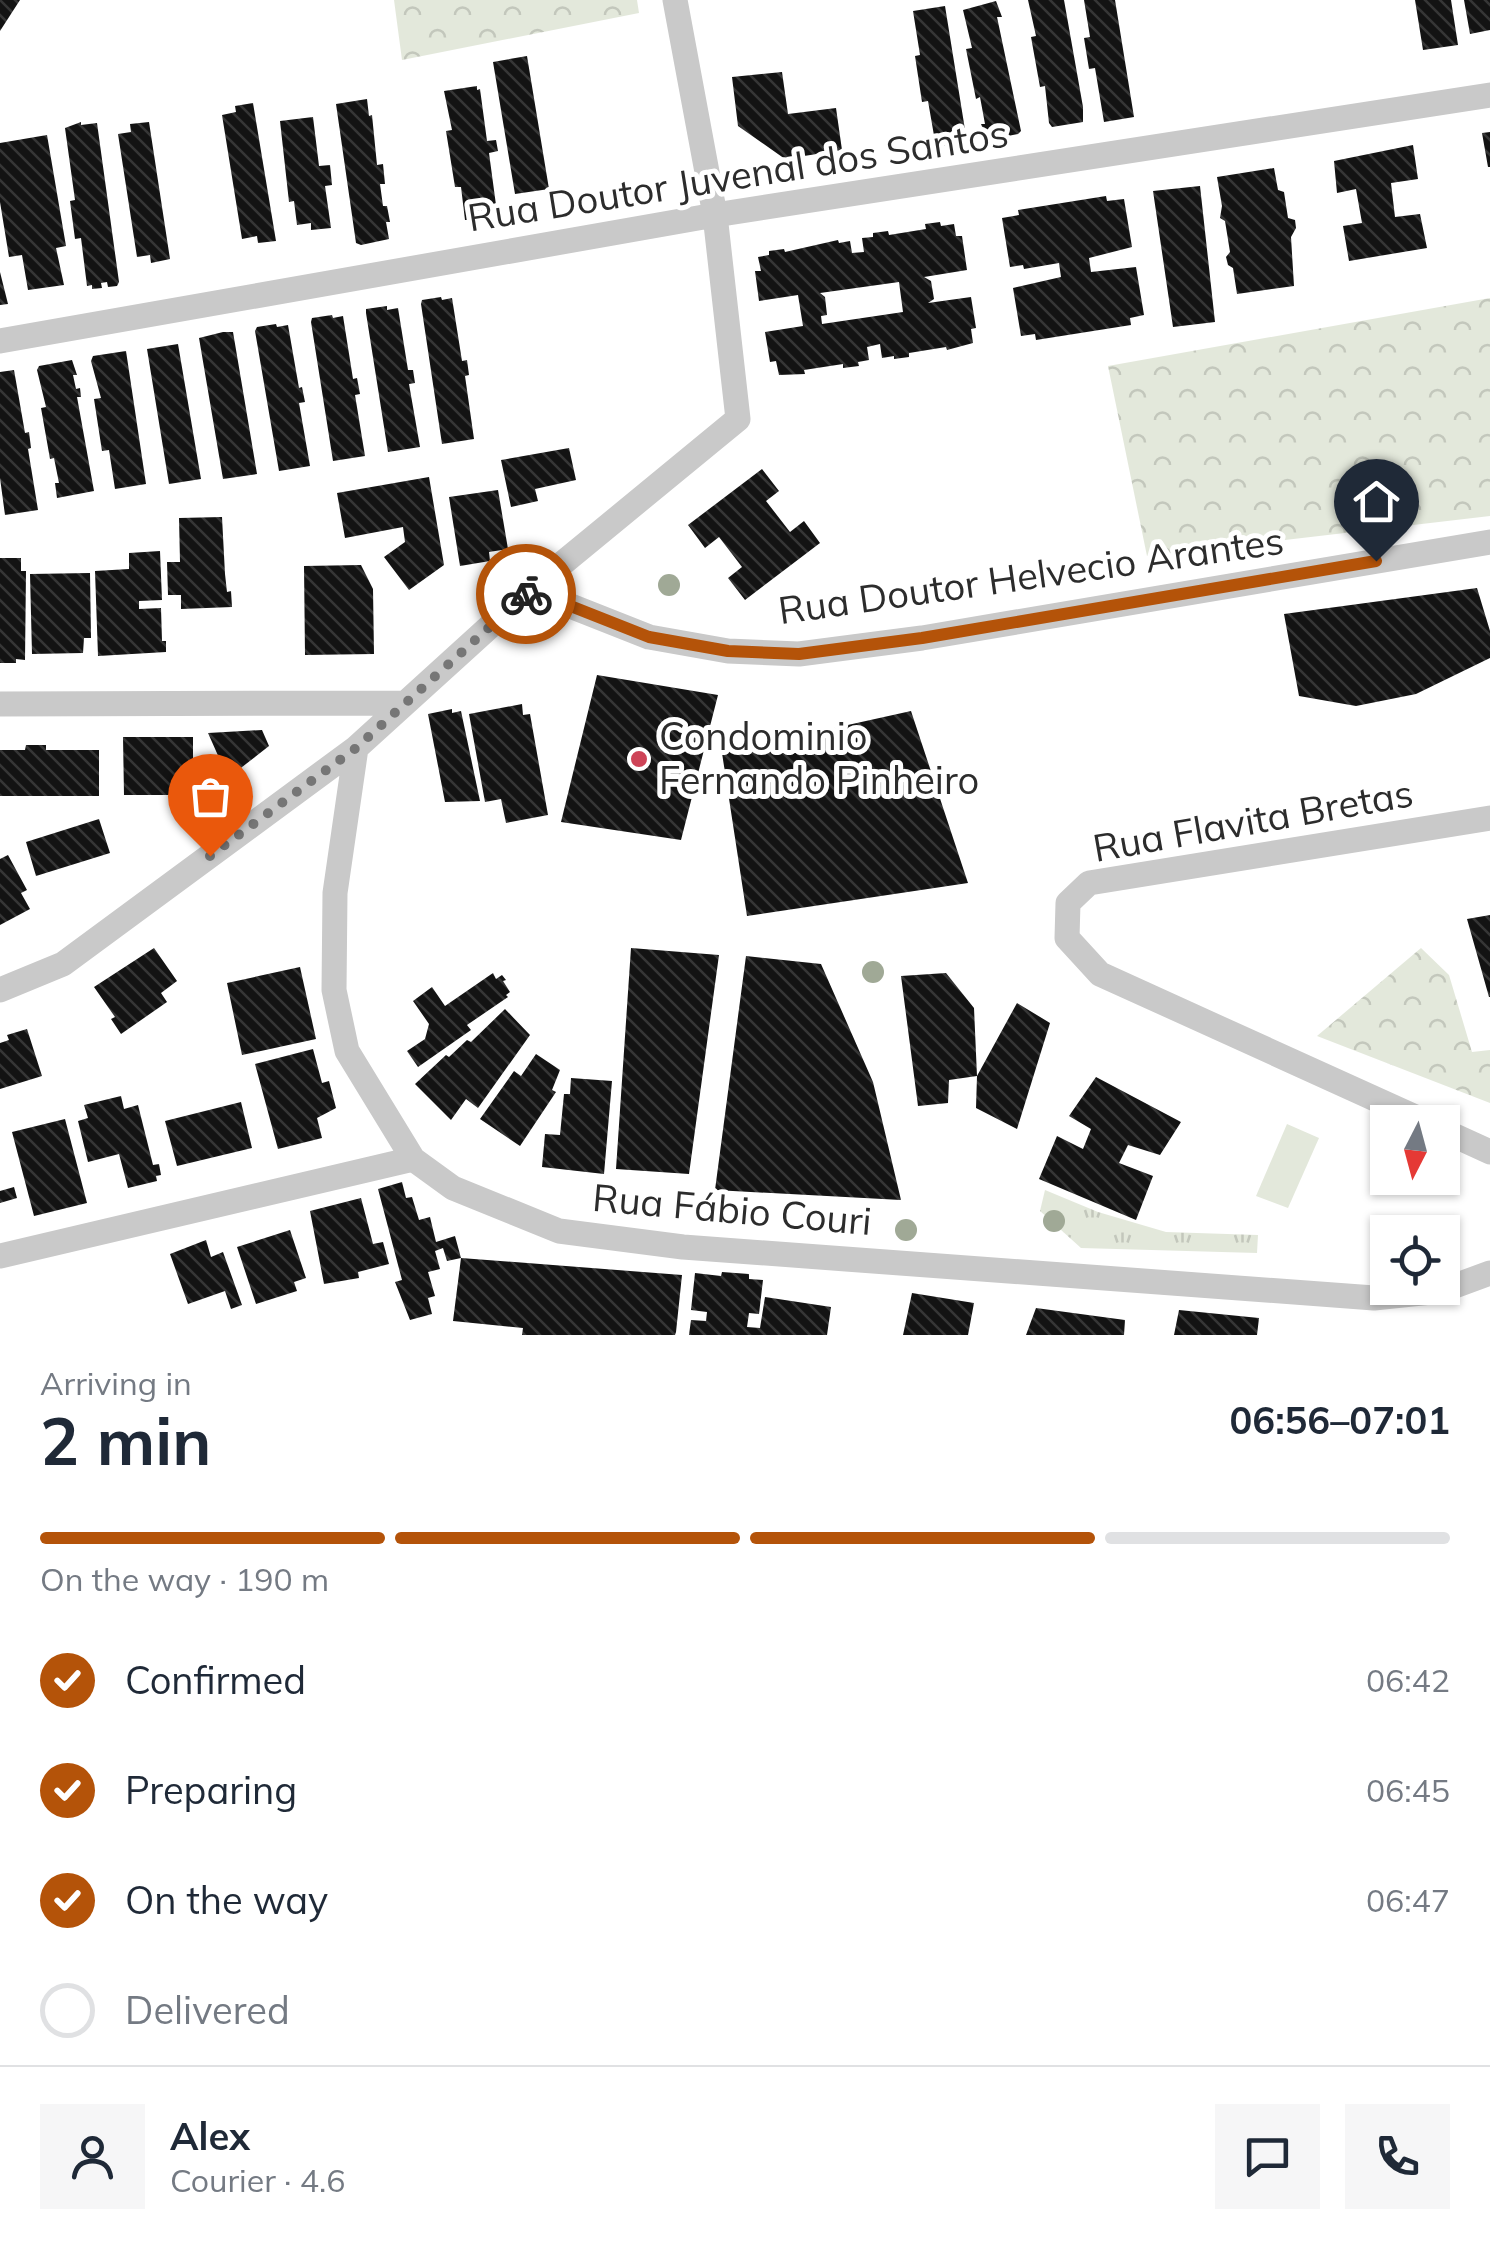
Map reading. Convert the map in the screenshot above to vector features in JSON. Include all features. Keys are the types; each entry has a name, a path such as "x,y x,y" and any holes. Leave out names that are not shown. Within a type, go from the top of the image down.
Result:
{"street":[{"path":"0,990 63,964 356,748 530,590 738,418 715,215 675,0"},
{"name":"Rua Doutor Juvenal dos Santos","path":"0,342 715,215 1490,95"},
{"name":"Rua Doutor Helvecio Arantes","path":"530,590 649,637 728,651 799,654 1490,542"},
{"path":"0,704 402,703"},
{"name":"Rua Fábio Couri","path":"356,748 335,892 334,990 347,1051 413,1159 453,1188 559,1231 683,1248 1374,1298 1441,1291 1490,1273"},
{"name":"Rua Flavita Bretas","path":"1389,1105 1100,974 1067,938 1068,903 1088,883 1490,818"},
{"path":"1460,1138 1490,1152"},
{"path":"0,1256 413,1159"}],"green space":[{"path":"394,0 637,0 639,13 402,60"},
{"path":"1490,298 1490,516 1147,556 1108,366"},
{"path":"1421,948 1449,975 1472,1052 1490,1050 1490,1103 1317,1036"},
{"path":"1287,1124 1319,1138 1288,1208 1256,1196"},
{"path":"1045,1190 1098,1212 1166,1232 1258,1235 1257,1253 1081,1248 1040,1211"}],"building":[{"path":"0,0 20,0 0,31"},
{"path":"1028,0 1064,0 1083,122 1052,127 1049,123 1045,86 1040,87 1031,37 1036,36"},
{"path":"1084,0 1115,0 1134,117 1104,122 1095,68 1089,69 1084,38 1090,37"},
{"path":"1415,0 1451,0 1458,45 1423,50"},
{"path":"1464,0 1490,0 1490,30 1470,34"},
{"path":"996,1 1021,131 987,140 966,49 972,48 963,10"},
{"path":"945,6 967,142 936,147 928,101 922,102 913,11"},
{"path":"527,56 549,189 515,194 493,62"},
{"path":"782,72 788,114 836,108 842,150 785,159 738,126 732,77"},
{"path":"477,86 487,141 496,140 498,151 489,153 496,205 501,204 502,212 499,219 468,223 461,187 455,187 446,131 452,130 444,91"},
{"path":"367,99 377,165 383,164 383,206 387,206 390,222 386,222 389,239 361,245 356,243 336,104"},
{"path":"253,103 276,241 258,243 257,236 242,239 222,115 236,112 235,106"},
{"path":"313,117 319,166 330,165 332,185 325,186 331,228 311,230 311,223 297,225 294,201 289,202 280,121"},
{"path":"81,122 97,123 117,286 108,287 107,282 101,283 102,288 87,286 81,238 75,239 70,201 75,200 65,128"},
{"path":"149,122 170,259 151,263 150,255 137,257 118,134 131,132 130,124"},
{"path":"1490,132 1490,167 1488,167 1482,133"},
{"path":"47,135 66,246 56,248 64,285 28,290 22,255 9,257 0,202 0,143"},
{"path":"1413,145 1418,179 1391,183 1395,217 1420,214 1427,248 1349,261 1343,226 1362,223 1356,189 1337,193 1334,161"},
{"path":"1274,168 1278,190 1284,192 1288,218 1295,220 1291,237 1294,286 1237,294 1233,268 1226,257 1230,252 1225,221 1220,218 1217,177"},
{"path":"1200,186 1215,322 1173,327 1153,191"},
{"path":"1106,196 1107,201 1124,199 1132,247 1089,258 1091,272 1136,267 1144,315 1130,318 1131,325 1036,340 1035,334 1021,336 1013,288 1061,277 1059,263 1024,269 1023,265 1010,267 1002,218 1019,215 1018,210"},
{"path":"925,224 954,224 956,236 962,236 967,270 924,277 931,281 934,299 928,303 971,297 976,328 971,329 973,343 894,359 882,358 880,344 867,347 869,360 858,362 859,366 843,368 843,364 804,370 805,374 779,375 776,361 770,362 765,332 803,326 798,295 759,301 755,271 761,271 758,257 769,255 769,251 785,252 838,240 850,241 852,253 864,252 862,238 873,237 873,233 888,231 889,235 926,229","holes":["899,282 903,312 822,324 821,316 827,315 825,297 820,293"]},
{"path":"0,272 8,304 0,305"},
{"path":"452,298 462,361 467,360 469,375 465,376 474,439 442,444 421,304 422,300"},
{"path":"387,306 387,310 398,308 408,370 413,370 415,383 409,384 420,447 388,452 366,313 366,309"},
{"path":"343,316 353,379 357,378 360,394 355,395 365,456 333,461 311,322 312,318"},
{"path":"288,325 305,402 299,403 310,466 279,471 255,331 257,327"},
{"path":"233,332 257,474 223,479 199,338"},
{"path":"178,344 201,479 169,484 147,349"},
{"path":"126,351 146,484 115,489 109,450 102,451 94,399 101,398 91,361 93,356"},
{"path":"72,360 76,389 80,388 81,397 77,397 94,491 57,498 55,483 59,483 54,458 50,459 41,408 46,407 37,370 39,366"},
{"path":"14,370 25,433 29,432 38,510 5,515 0,478 0,372"},
{"path":"569,448 576,480 535,489 538,501 511,507 501,460"},
{"path":"762,469 779,491 766,501 790,532 804,521 820,543 745,600 728,578 742,567 719,537 705,548 688,525"},
{"path":"429,477 444,565 409,590 384,557 405,542 403,527 345,538 337,493"},
{"path":"498,490 508,549 489,552 490,561 460,566 449,497"},
{"path":"222,517 227,592 231,591 232,607 181,609 181,595 168,595 167,562 180,562 179,518"},
{"path":"160,551 162,600 139,601 139,609 161,608 166,652 98,656 95,571 129,569 129,553"},
{"path":"0,558 21,558 21,571 26,571 25,660 16,659 16,663 0,663"},
{"path":"361,565 373,589 374,654 305,655 304,566"},
{"path":"90,573 91,638 84,638 83,653 32,654 30,574"},
{"path":"1477,588 1490,631 1490,658 1416,694 1356,706 1299,696 1284,614"},
{"name":"Condominio Fernando Pinheiro","path":"597,675 718,695 681,840 561,822"},
{"path":"522,704 523,715 530,714 548,815 506,823 501,799 485,802 469,714"},
{"path":"452,709 452,713 461,711 480,801 445,802 428,714"},
{"path":"911,711 968,883 747,916 722,753"},
{"path":"262,730 269,746 228,778 208,733"},
{"path":"123,737 193,737 193,795 124,795"},
{"path":"26,745 46,745 46,750 99,750 99,796 0,796 0,750 25,750"},
{"path":"99,819 110,853 36,876 26,842"},
{"path":"8,855 27,890 21,893 30,909 0,925 0,859"},
{"path":"1490,915 1490,997 1489,997 1467,919"},
{"path":"154,948 177,981 161,993 167,1002 121,1034 111,1019 115,1017 94,987"},
{"path":"631,948 719,955 689,1174 616,1169"},
{"path":"746,956 821,964 873,1082 901,1200 715,1190"},
{"path":"300,967 316,1039 242,1055 227,983"},
{"path":"493,973 496,979 502,975 506,980 503,981 510,992 508,997 467,1025 471,1030 418,1067 407,1051 425,1039 429,1024 413,1001 432,987 445,1006"},
{"path":"946,973 974,1008 977,1076 949,1080 948,1103 918,1106 901,976"},
{"path":"1017,1003 1050,1023 1017,1129 976,1108 977,1076"},
{"path":"505,1009 530,1035 478,1108 466,1099 451,1120 415,1084 446,1055 449,1057 467,1040 471,1042"},
{"path":"27,1029 42,1076 0,1089 0,1043 9,1040 7,1035"},
{"path":"313,1049 322,1083 329,1081 336,1108 317,1118 322,1138 278,1149 255,1064"},
{"path":"536,1054 560,1070 552,1090 556,1092 520,1146 480,1119 514,1071 521,1076"},
{"path":"1096,1077 1181,1122 1160,1155 1128,1145 1119,1163 1153,1176 1136,1220 1039,1179 1057,1136 1083,1149 1091,1129 1069,1116"},
{"path":"571,1078 612,1081 604,1174 542,1167 545,1134 560,1135 564,1094 570,1094"},
{"path":"121,1096 124,1109 138,1105 153,1165 159,1164 161,1175 156,1176 157,1181 128,1188 119,1154 88,1162 78,1121 88,1118 84,1105"},
{"path":"241,1102 252,1148 177,1166 165,1121"},
{"path":"65,1119 87,1203 34,1216 12,1132"},
{"path":"402,1182 406,1198 412,1197 419,1220 430,1217 436,1242 455,1236 461,1258 447,1261 443,1248 435,1251 440,1269 428,1272 435,1296 428,1298 432,1314 410,1320 395,1282 402,1280 378,1189"},
{"path":"14,1187 17,1198 0,1203 0,1191"},
{"path":"361,1198 373,1244 383,1242 389,1264 358,1272 359,1278 324,1284 310,1211"},
{"path":"290,1230 306,1278 294,1282 297,1291 256,1304 237,1247"},
{"path":"206,1240 211,1257 223,1252 242,1305 231,1309 225,1291 188,1304 170,1254"},
{"path":"461,1258 682,1275 675,1335 522,1335 523,1328 453,1321"},
{"path":"722,1272 749,1274 749,1279 763,1280 759,1314 749,1313 747,1327 760,1328 765,1297 831,1307 827,1335 689,1335 691,1320 706,1321 707,1312 691,1310 695,1273 721,1276"},
{"path":"912,1293 974,1303 968,1335 903,1335"},
{"path":"1036,1308 1125,1320 1124,1335 1026,1335"},
{"path":"1179,1310 1259,1318 1257,1335 1174,1335"}],"way so far":[{"path":"210,856 356,748 526,594"}],"place":[{"name":"Condominio Fernando Pinheiro","path":"639,759"}],"route":[{"path":"526,594 530,590 649,637 728,651 799,654 922,638 1376,561"}]}
